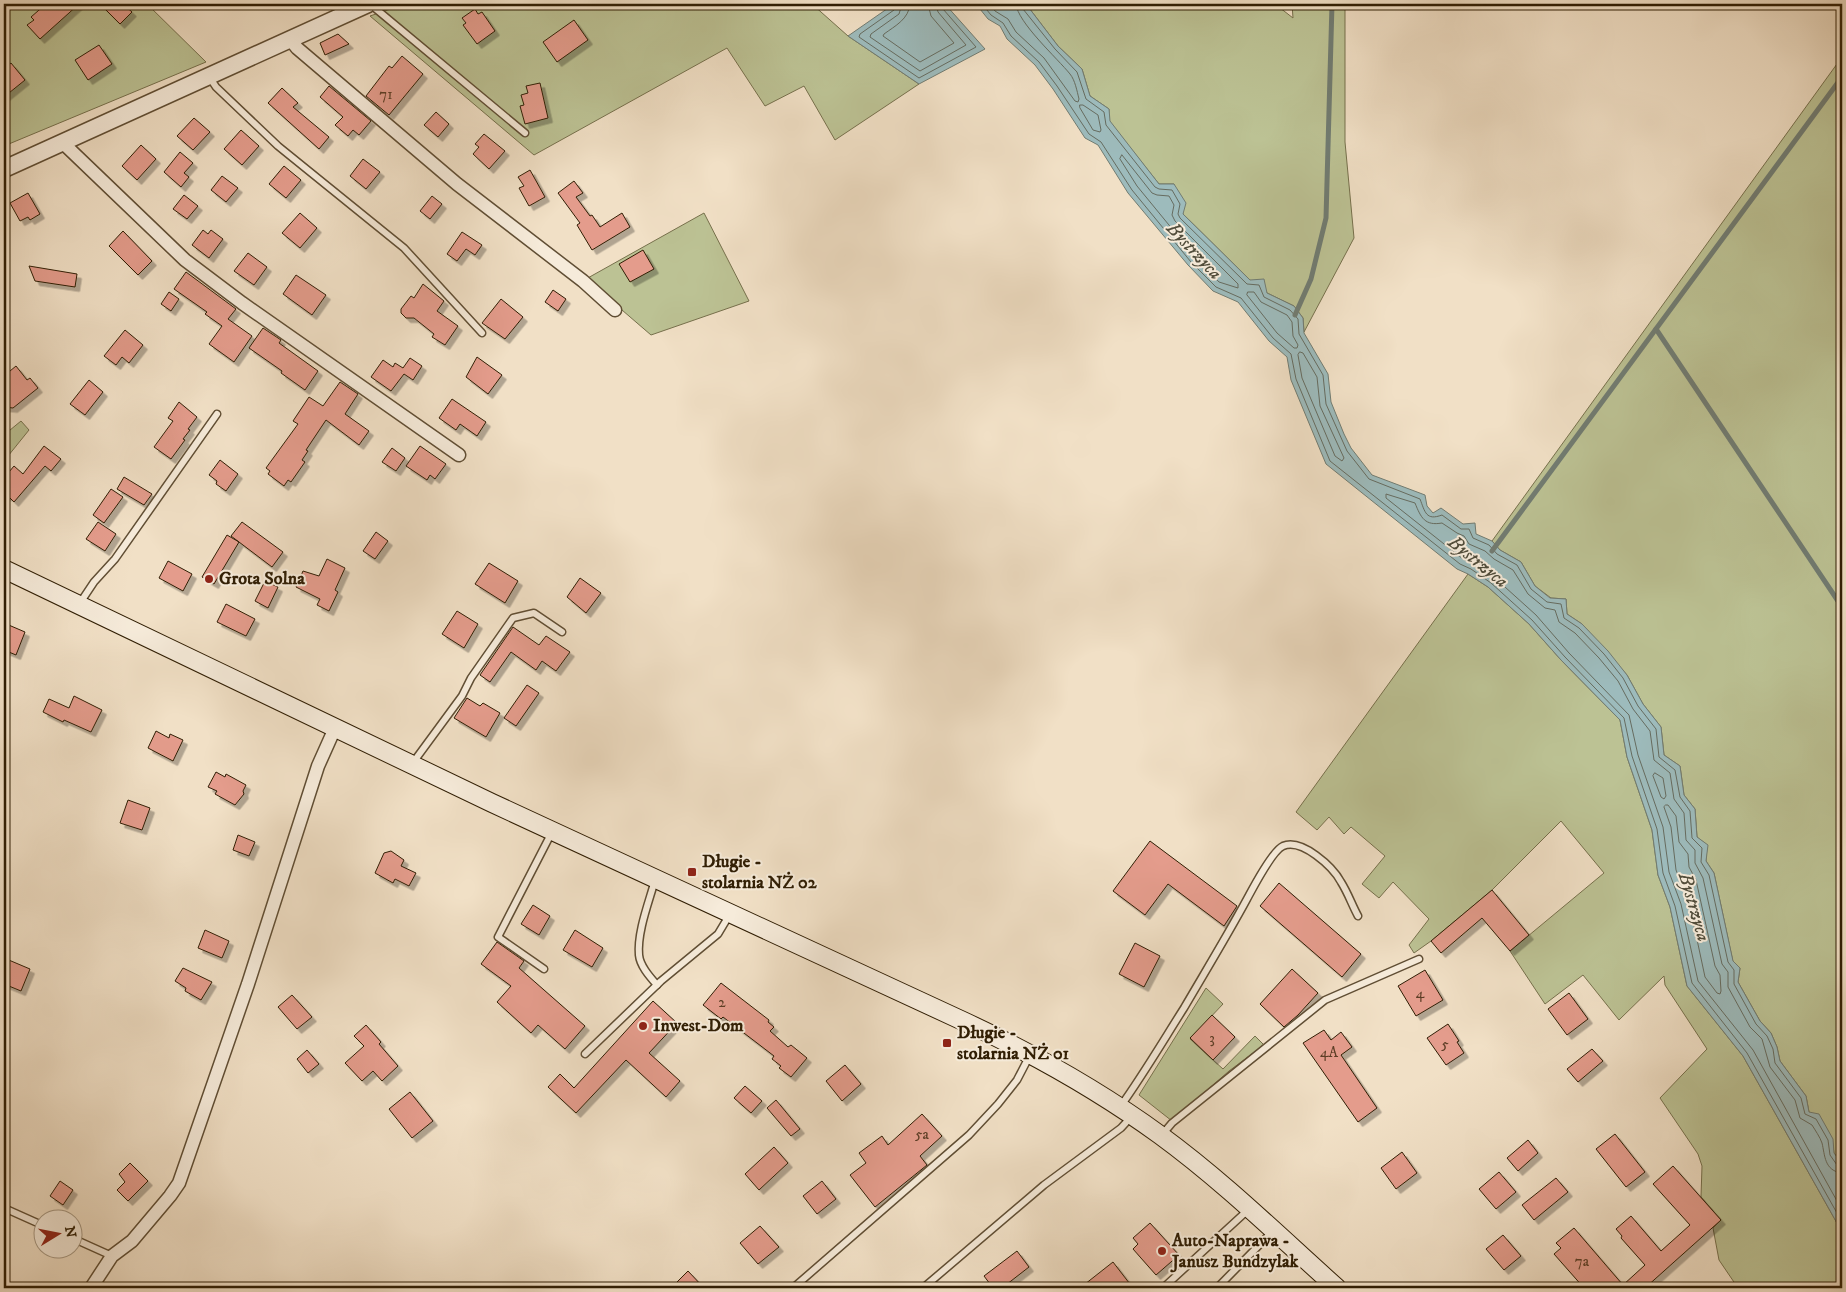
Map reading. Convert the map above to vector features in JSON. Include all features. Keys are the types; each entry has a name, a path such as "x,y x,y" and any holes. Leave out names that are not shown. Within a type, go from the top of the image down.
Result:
{"main road":[{"path":"4,568 412,765 988,1032 1030,1054 1126,1111 1161,1136 1216,1179 1337,1288"}],"street":[{"path":"4,169 369,4"},
{"path":"290,39 297,48 457,184 583,281 615,310"},
{"path":"62,143 185,260 242,303 459,455"},
{"path":"91,1288 112,1256 132,1241 170,1196 179,1182 248,984 318,766 335,728"}],"lane":[{"path":"369,4 525,133"},
{"path":"208,76 216,87 278,146 404,248 482,333"},
{"path":"79,604 94,582 115,559 217,414"},
{"path":"412,765 462,696 470,678 513,618 534,613 562,632"},
{"path":"544,969 498,937 552,831"},
{"path":"923,1288 1044,1185 1121,1128 1139,1081 1256,882 1275,854 1283,846 1292,845 1306,848 1319,857 1340,880 1358,916"},
{"path":"656,879 646,911 639,956 646,971 657,985"},
{"path":"585,1054 657,985 718,934 731,913"},
{"path":"1161,1136 1172,1123 1326,1000 1420,959"},
{"path":"793,1288 969,1135 1017,1080 1030,1054"},
{"path":"4,1208 32,1221"},
{"path":"1163,1288 1249,1209"},
{"path":"1217,1288 1273,1231"},
{"path":"82,1242 112,1256"}],"green space":[{"path":"4,4 147,4 206,62 4,146"},
{"path":"405,4 812,4 848,36 919,84 835,140 804,86 765,106 727,48 534,155 370,16"},
{"path":"1026,4 1275,4 1293,18 1292,4 1345,4 1345,142 1354,238 1304,332 1303,318 1294,306 1267,293 1250,280 1183,214 1174,184 1159,184 1109,121 1109,109 1090,96 1082,69 1058,46"},
{"path":"1842,57 1842,1164 1834,1153 1832,1139 1809,1112 1806,1096 1780,1061 1771,1033 1760,1021 1738,982 1740,968 1733,962 1714,873 1706,861 1707,845 1697,837 1695,809 1684,795 1680,766 1664,755 1661,727 1643,704 1627,675 1582,624 1567,614 1566,599 1551,598 1535,586 1521,562 1500,550 1492,541"},
{"path":"704,213 749,301 651,335 586,279"},
{"path":"21,421 29,430 4,461 4,435"},
{"path":"1468,574 1488,587 1529,624 1561,660 1620,720 1627,757 1652,830 1658,875 1670,907 1687,986 1743,1056 1842,1232 1842,1288 1738,1288 1719,1260 1713,1228 1721,1220 1701,1197 1702,1166 1698,1154 1660,1098 1707,1049 1665,985 1664,976 1619,1020 1583,975 1545,1004 1510,951 1604,873 1561,821 1492,890 1414,953 1409,945 1429,919 1393,882 1379,898 1362,884 1385,856 1351,827 1344,834 1329,817 1317,830 1296,812"},
{"path":"1206,988 1223,1004 1190,1039 1223,1069 1255,1036 1264,1045 1229,1071 1172,1121 1139,1095"}],"water":[{"path":"894,4 945,4 985,49 919,84 848,36"},
{"name":"Bystrzyca","path":"976,4 1026,4 1058,46 1082,69 1090,96 1109,109 1110,121 1159,184 1174,184 1186,203 1183,214 1250,280 1264,279 1267,293 1294,306 1303,318 1304,333 1328,374 1331,402 1344,434 1351,448 1372,475 1425,495 1427,506 1433,513 1441,508 1463,524 1475,523 1476,534 1492,541 1500,550 1521,562 1535,586 1550,598 1566,599 1567,614 1582,624 1608,651 1627,675 1643,704 1661,727 1664,755 1680,766 1684,795 1695,809 1697,837 1708,845 1706,861 1714,873 1733,961 1740,968 1738,982 1760,1021 1771,1033 1780,1061 1806,1096 1809,1112 1819,1114 1833,1139 1834,1153 1842,1164 1842,1232 1743,1056 1687,986 1670,907 1658,875 1652,830 1627,757 1620,720 1561,660 1529,624 1488,587 1457,569 1326,464 1291,380 1287,357 1269,341 1238,302 1213,291 1188,265 1128,193 1098,145 1085,138 1035,65 1007,39 1000,26 988,19"}],"building":[{"path":"46,4 79,4 40,39 27,25 34,20 31,17"},
{"path":"100,4 123,4 132,12 120,24"},
{"path":"475,9 478,14 482,12 495,31 477,44 463,25 466,23 462,18"},
{"path":"574,20 588,40 557,62 543,42"},
{"path":"338,34 349,44 325,55 320,43"},
{"path":"99,45 112,64 88,80 75,60"},
{"path":"402,56 423,74 389,115 366,96 389,66 392,68"},
{"path":"11,63 25,80 4,97 4,69"},
{"path":"540,83 548,118 525,124 520,106 524,105 521,95 528,93 526,86"},
{"path":"329,86 371,121 359,135 353,130 348,136 335,125 343,117 320,97"},
{"path":"282,88 298,103 293,107 329,137 319,149 268,103"},
{"path":"436,112 449,124 438,137 424,125"},
{"path":"194,118 210,132 193,150 177,136"},
{"path":"241,130 259,146 242,165 224,149"},
{"path":"484,134 505,151 489,169 473,154 479,147 475,144"},
{"path":"141,145 156,159 137,180 122,166"},
{"path":"180,152 193,163 184,173 189,177 181,187 164,172"},
{"path":"363,159 380,172 366,189 350,176"},
{"path":"284,166 301,180 286,198 269,184"},
{"path":"530,170 545,197 529,206 519,188 524,186 518,177"},
{"path":"222,176 238,188 226,202 211,190"},
{"path":"574,181 583,193 576,197 600,227 622,213 630,227 592,250 577,225 580,223 558,193"},
{"path":"28,193 40,214 30,220 28,217 20,221 10,203"},
{"path":"184,195 198,206 187,219 173,209"},
{"path":"432,196 442,204 430,219 420,211"},
{"path":"300,213 317,228 300,248 282,233"},
{"path":"203,230 208,234 211,230 223,239 209,258 192,245"},
{"path":"123,231 152,261 138,275 109,246"},
{"path":"462,232 482,245 475,255 466,249 457,261 447,254"},
{"path":"643,250 654,269 630,282 619,264"},
{"path":"248,253 267,267 254,285 234,271"},
{"path":"29,266 77,274 75,287 35,281"},
{"path":"186,272 236,309 228,319 252,336 234,362 209,344 222,326 205,314 207,312 174,289"},
{"path":"296,275 326,295 312,315 283,294"},
{"path":"423,284 444,301 437,311 458,326 445,345 432,337 434,334 414,318 406,318 401,313 401,309 411,296 414,298"},
{"path":"553,290 566,299 558,311 545,302"},
{"path":"169,292 179,299 171,311 161,304"},
{"path":"501,299 523,317 505,339 482,323"},
{"path":"263,328 281,340 279,343 318,371 305,390 249,348"},
{"path":"125,330 143,345 129,363 122,357 116,365 104,356"},
{"path":"477,357 502,375 488,394 466,377"},
{"path":"410,358 422,366 413,380 404,374 391,391 371,377 383,360 393,367 395,363 403,368"},
{"path":"16,366 27,380 30,378 38,388 13,408 4,407 4,376"},
{"path":"89,380 103,392 85,415 70,404"},
{"path":"340,382 358,394 345,414 369,431 359,445 326,420 306,450 308,451 302,460 305,462 291,482 288,480 284,486 268,474 270,471 266,468 298,424 293,421 309,397 323,406"},
{"path":"452,399 486,422 477,436 460,424 456,430 439,418"},
{"path":"179,402 197,417 188,429 190,430 183,439 185,440 171,459 154,447 173,421 168,418"},
{"path":"44,446 61,459 51,471 45,466 14,502 8,496 4,496 4,478 14,466 23,474"},
{"path":"420,446 446,464 435,479 430,475 427,480 406,466"},
{"path":"392,448 405,458 396,471 382,462"},
{"path":"220,460 238,474 226,491 216,484 217,481 209,475"},
{"path":"124,477 152,494 144,505 117,489"},
{"path":"111,489 123,497 104,523 93,515"},
{"path":"98,522 116,534 105,551 86,539"},
{"path":"242,522 283,552 272,567 231,536"},
{"path":"376,532 388,541 375,559 363,551"},
{"path":"227,535 239,542 214,584 202,577"},
{"path":"327,559 345,568 335,590 338,592 329,611 317,605 320,599 296,587 303,571 319,576"},
{"path":"168,561 192,574 183,591 159,578"},
{"path":"489,563 518,581 505,603 475,584"},
{"path":"580,578 601,593 586,613 567,597"},
{"path":"265,581 278,587 268,608 255,601"},
{"path":"226,604 255,619 246,636 217,622"},
{"path":"457,611 478,624 464,648 442,634"},
{"path":"4,623 25,632 16,655 4,650"},
{"path":"513,627 539,645 546,636 570,652 556,671 542,661 536,670 511,652 490,682 480,675"},
{"path":"527,685 539,693 516,726 504,718"},
{"path":"74,696 102,710 91,732 64,720 63,722 43,712 49,699 69,708"},
{"path":"467,698 480,706 483,703 500,713 486,737 454,718"},
{"path":"156,731 169,738 170,734 183,740 173,761 148,748"},
{"path":"216,772 225,777 226,774 246,785 243,791 244,794 235,805 215,794 217,791 208,787"},
{"path":"128,800 150,808 142,830 120,823"},
{"path":"238,835 255,842 249,856 233,850"},
{"path":"1150,841 1237,906 1224,926 1168,884 1145,915 1113,891"},
{"path":"391,851 404,860 401,866 416,873 409,886 395,879 393,883 375,873 384,853"},
{"path":"1279,883 1361,954 1342,977 1260,906"},
{"path":"1492,890 1529,935 1510,951 1482,918 1441,953 1431,941"},
{"path":"533,905 550,916 539,935 521,924"},
{"path":"205,930 229,941 222,958 198,948"},
{"path":"575,930 603,948 592,967 563,950"},
{"path":"497,942 524,961 519,968 585,1026 565,1049 538,1025 531,1033 497,1002 511,986 481,964"},
{"path":"1135,943 1160,956 1144,987 1119,974"},
{"path":"4,958 30,969 21,991 4,984"},
{"path":"183,968 212,982 201,1000 185,991 186,988 175,981"},
{"path":"1292,969 1318,993 1284,1027 1260,1004"},
{"path":"1425,970 1443,1000 1416,1016 1398,986"},
{"path":"721,983 769,1020 768,1022 774,1027 770,1031 788,1047 791,1045 807,1058 791,1077 779,1068 781,1066 772,1059 774,1056 723,1017 721,1019 703,1005"},
{"path":"1569,993 1588,1019 1567,1035 1548,1009"},
{"path":"292,995 312,1017 297,1029 278,1007"},
{"path":"653,1001 677,1023 649,1053 680,1081 666,1097 626,1060 576,1113 548,1087 560,1074 574,1088"},
{"path":"1212,1015 1235,1037 1213,1060 1190,1038"},
{"path":"1448,1024 1464,1053 1446,1065 1427,1038"},
{"path":"366,1025 398,1066 382,1081 373,1071 362,1081 345,1063 364,1046 354,1036"},
{"path":"1324,1030 1331,1040 1341,1032 1352,1047 1341,1055 1377,1108 1358,1122 1303,1043"},
{"path":"1592,1049 1603,1061 1578,1082 1567,1069"},
{"path":"307,1050 319,1064 308,1073 297,1059"},
{"path":"845,1065 861,1084 842,1101 826,1081"},
{"path":"745,1086 762,1101 751,1113 734,1098"},
{"path":"410,1092 433,1121 412,1138 389,1109"},
{"path":"776,1100 800,1129 791,1136 767,1108"},
{"path":"922,1114 942,1136 920,1156 927,1165 875,1207 850,1175 866,1163 859,1153 882,1136 888,1145"},
{"path":"1615,1134 1645,1172 1626,1187 1596,1149"},
{"path":"1528,1140 1538,1153 1518,1171 1507,1158"},
{"path":"774,1147 788,1163 759,1190 745,1174"},
{"path":"1402,1152 1417,1173 1396,1189 1381,1168"},
{"path":"130,1163 148,1181 128,1201 117,1190 125,1182 119,1174"},
{"path":"1673,1166 1721,1220 1645,1288 1584,1288 1554,1254 1561,1248 1556,1243 1574,1228 1623,1285 1645,1265 1621,1238 1622,1236 1616,1229 1631,1216 1661,1251 1690,1225 1653,1184"},
{"path":"1499,1172 1516,1192 1496,1209 1479,1189"},
{"path":"1556,1178 1568,1192 1534,1220 1522,1205"},
{"path":"60,1181 73,1190 63,1205 50,1196"},
{"path":"822,1181 836,1199 817,1214 803,1196"},
{"path":"1150,1223 1179,1255 1156,1275 1133,1249 1138,1244 1133,1238"},
{"path":"760,1226 779,1247 758,1264 740,1243"},
{"path":"1503,1235 1521,1256 1504,1270 1486,1249"},
{"path":"1017,1251 1029,1267 1002,1288 993,1288 984,1276"},
{"path":"1113,1262 1133,1288 1080,1288"},
{"path":"688,1271 704,1288 671,1288"}],"waterway":[{"path":"1295,315 1311,279 1326,218 1332,4"},
{"name":"Bystrzyca","path":"1492,551 1842,77"},
{"path":"1656,329 1842,607"}],"place":[{"name":"Grota Solna","path":"209,579"},
{"name":"Długie - stolarnia NŻ 02","path":"692,872"},
{"name":"Inwest-Dom","path":"643,1026"},
{"name":"Długie - stolarnia NŻ 01","path":"947,1043"},
{"name":"Auto-Naprawa - Janusz Bundzylak","path":"1162,1251"}]}
